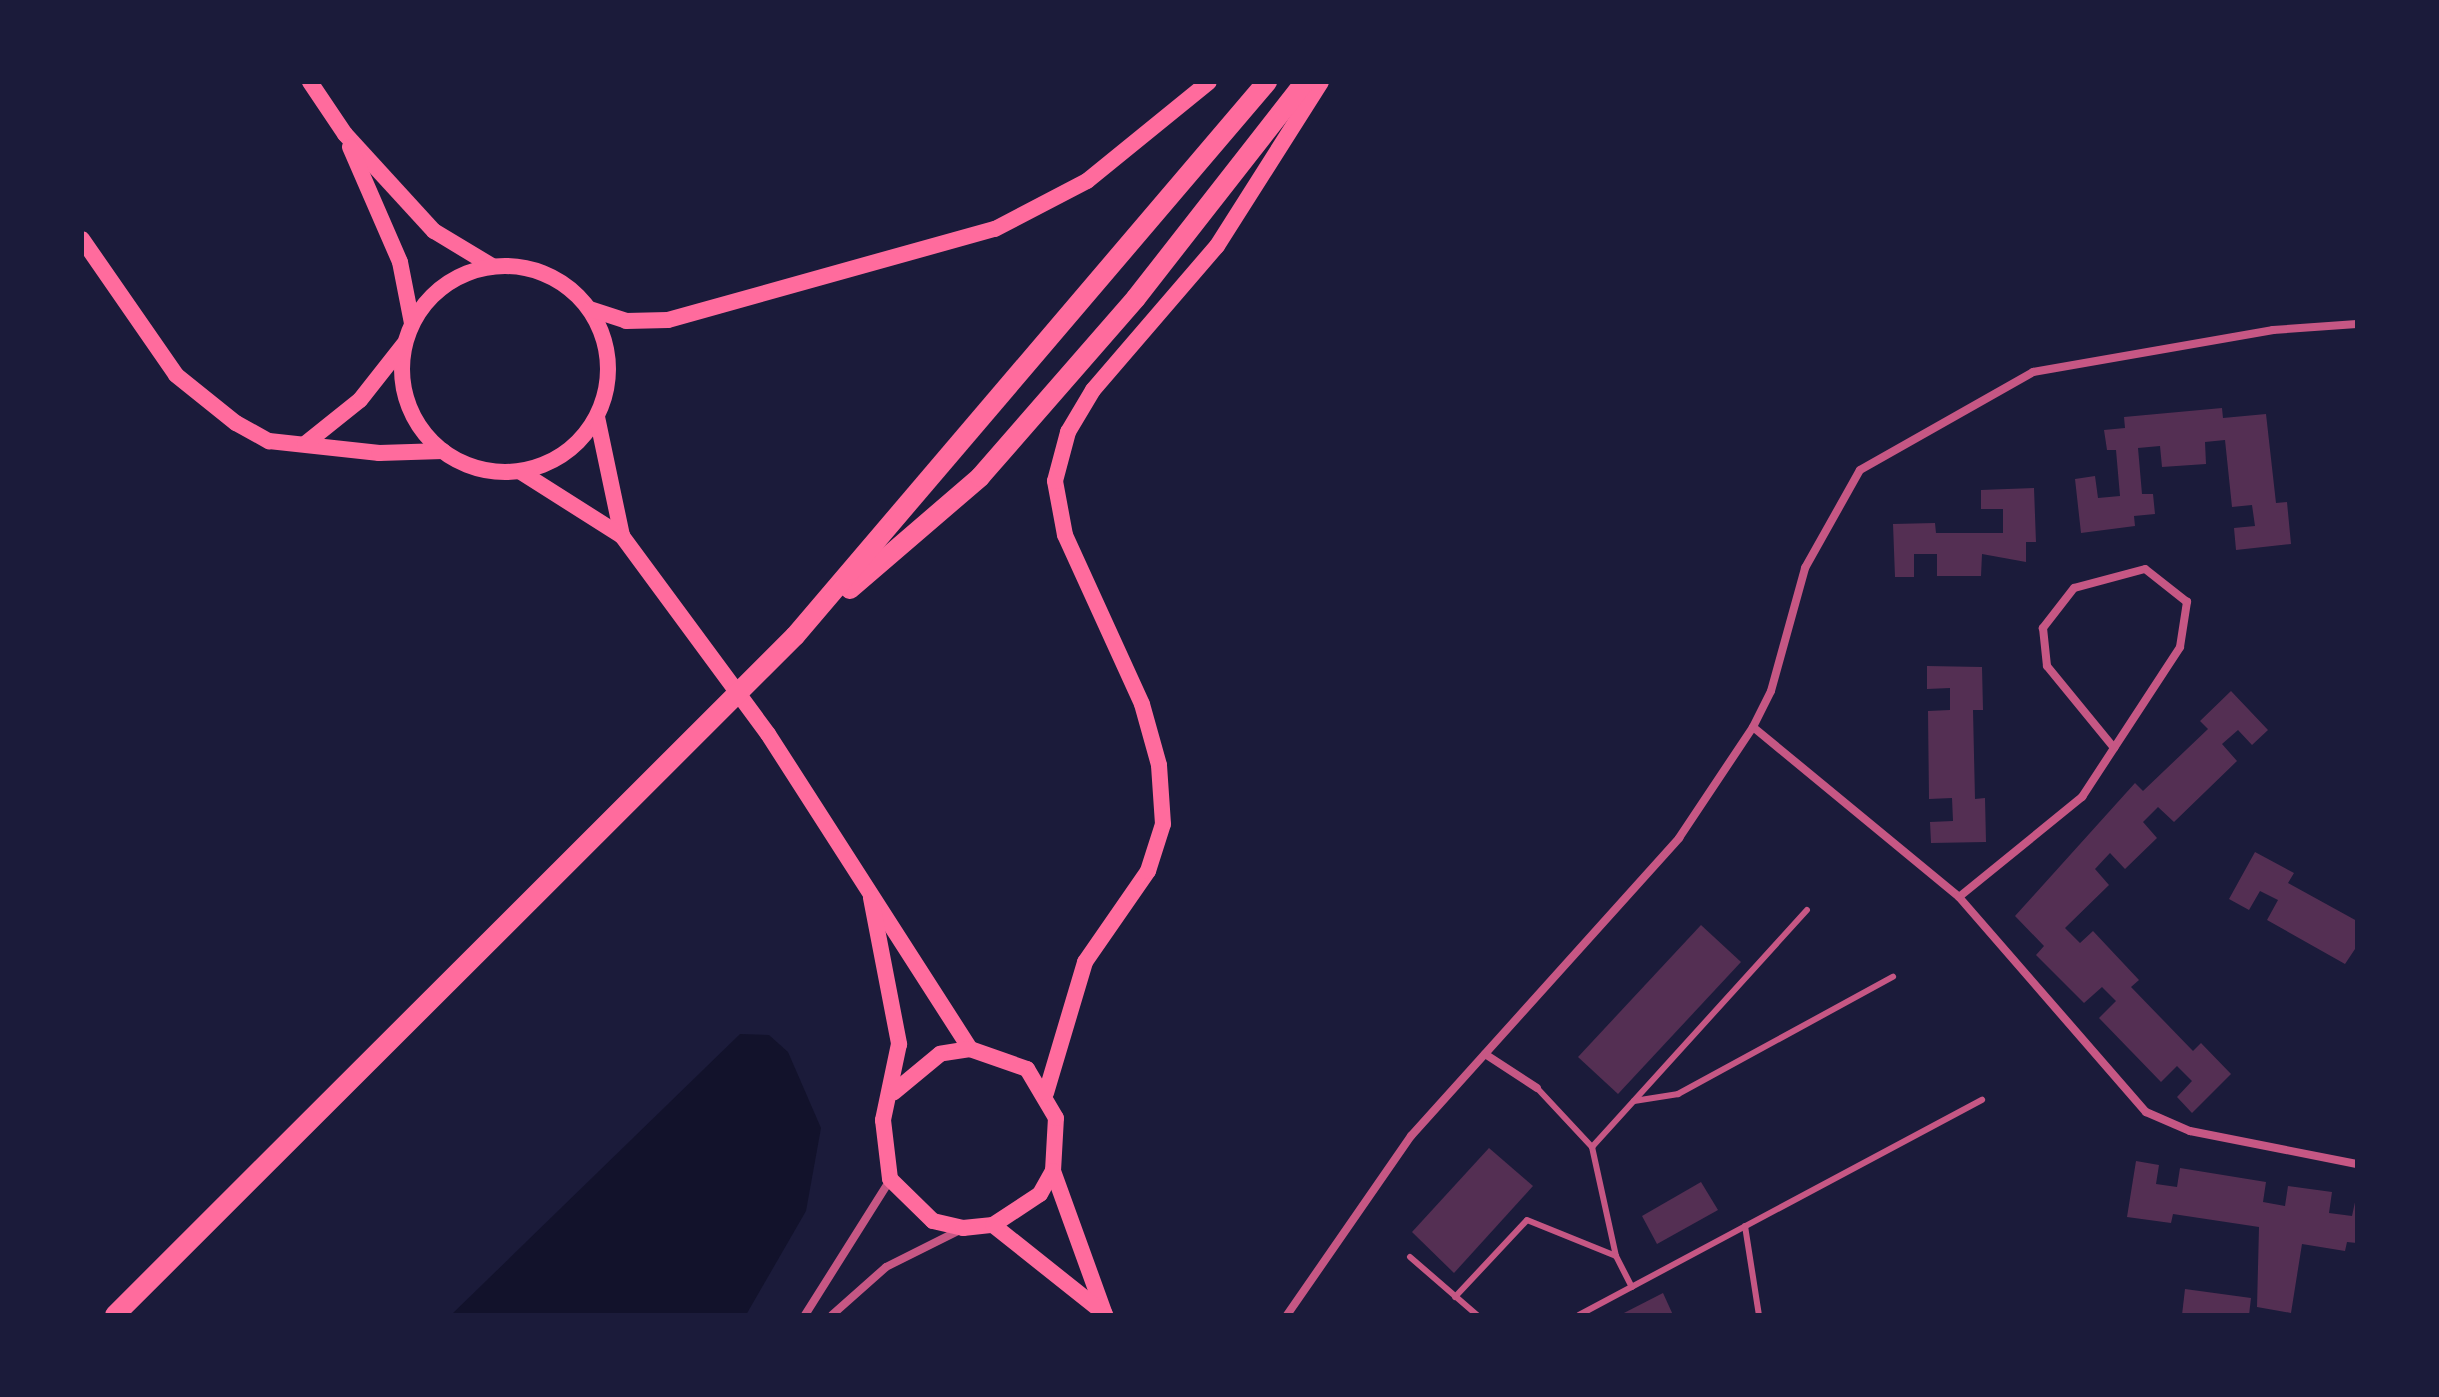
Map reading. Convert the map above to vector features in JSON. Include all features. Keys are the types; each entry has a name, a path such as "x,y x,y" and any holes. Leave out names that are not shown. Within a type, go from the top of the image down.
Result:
{"main road":[{"path":"310,82 345,134 434,231 492,266 547,274 590,309 626,321 668,320 995,229 1087,181 1209,82"},
{"path":"115,1315 795,636 1267,82"},
{"path":"795,636 980,477 1136,298 1305,82"},
{"path":"1046,1093 1085,962 1148,871 1163,824 1159,765 1142,704 1065,535 1055,481 1068,432 1093,390 1217,246 1321,82"},
{"path":"345,134 400,262 412,323"},
{"path":"82,239 176,375 269,441 443,451 480,470 521,472 565,452 597,417"},
{"path":"305,444 360,400 405,343 412,323 432,295 492,266"},
{"path":"590,309 609,362 597,417 622,536"},
{"path":"405,343 407,403 443,451"},
{"path":"521,472 622,536 768,734 970,1049"},
{"path":"871,898 899,1044 894,1092 881,1150 890,1179 933,1221 963,1228 993,1225 1020,1213 1053,1171"},
{"path":"894,1092 940,1054 970,1049 1027,1069 1046,1093 1056,1118 1053,1171 1106,1315"},
{"path":"993,1225 1106,1315"}],"street":[{"path":"1287,1315 1411,1136 1679,838 1753,727 1771,691 1805,568 1860,470 2033,372 2273,330 2357,324"},
{"path":"1959,897 2082,797 2180,647 2187,602 2145,569 2074,588 2043,628 2047,666 2114,748"},
{"path":"1753,727 1959,897 2146,1112 2190,1131 2357,1164"},
{"path":"1485,1054 1537,1088"},
{"path":"805,1315 890,1179"},
{"path":"832,1315 886,1267 963,1228"}],"lane":[{"path":"1592,1147 1807,910"},
{"path":"1634,1101 1678,1094 1893,977"},
{"path":"1537,1088 1592,1147 1616,1256 1632,1287"},
{"path":"1579,1315 1982,1100"},
{"path":"1455,1297 1527,1220 1616,1256"},
{"path":"1745,1226 1759,1315"},
{"path":"1410,1257 1477,1315"}],"shaded area":[{"path":"740,1034 769,1035 788,1052 821,1128 806,1211 746,1315 451,1315"}],"building":[{"path":"2222,408 2223,418 2266,414 2276,503 2287,502 2291,544 2236,550 2234,528 2255,526 2252,505 2232,507 2225,440 2205,442 2206,464 2162,467 2160,446 2138,448 2142,494 2153,494 2155,514 2134,516 2135,526 2081,533 2075,479 2095,476 2098,498 2120,496 2116,450 2107,450 2104,430 2125,428 2124,417"},
{"path":"2034,488 2036,542 2026,542 2026,562 1982,554 1981,576 1937,576 1937,554 1914,554 1914,577 1895,577 1893,524 1935,523 1936,533 2003,533 2003,509 1981,509 1981,490"},
{"path":"1927,666 1982,667 1983,710 1973,710 1975,799 1985,798 1986,842 1931,843 1930,822 1953,821 1952,798 1929,799 1928,711 1950,710 1950,688 1927,689"},
{"path":"2231,691 2268,730 2252,745 2238,730 2222,744 2237,761 2174,822 2158,807 2143,822 2157,838 2125,869 2110,853 2095,869 2109,885 2065,928 2080,943 2093,931 2139,980 2131,987 2193,1051 2201,1043 2231,1074 2192,1113 2177,1097 2192,1081 2177,1066 2161,1082 2099,1018 2116,1001 2102,987 2084,1003 2036,955 2044,946 2015,916 2135,783 2143,791 2208,729 2200,721"},
{"path":"2255,852 2294,873 2288,883 2357,921 2357,946 2345,964 2267,920 2278,900 2260,891 2249,910 2229,899"},
{"path":"1701,925 1741,962 1618,1094 1578,1057"},
{"path":"1489,1148 1533,1186 1454,1273 1412,1232"},
{"path":"2136,1161 2159,1165 2156,1184 2177,1187 2180,1168 2266,1182 2263,1202 2285,1206 2288,1186 2332,1192 2329,1213 2352,1216 2357,1193 2357,1243 2347,1242 2345,1251 2302,1244 2291,1313 2257,1307 2259,1227 2173,1214 2171,1223 2127,1217"},
{"path":"1701,1182 1718,1210 1657,1244 1642,1216"},
{"path":"2185,1289 2251,1298 2249,1315 2182,1315"},
{"path":"1663,1293 1673,1315 1620,1315"}]}
